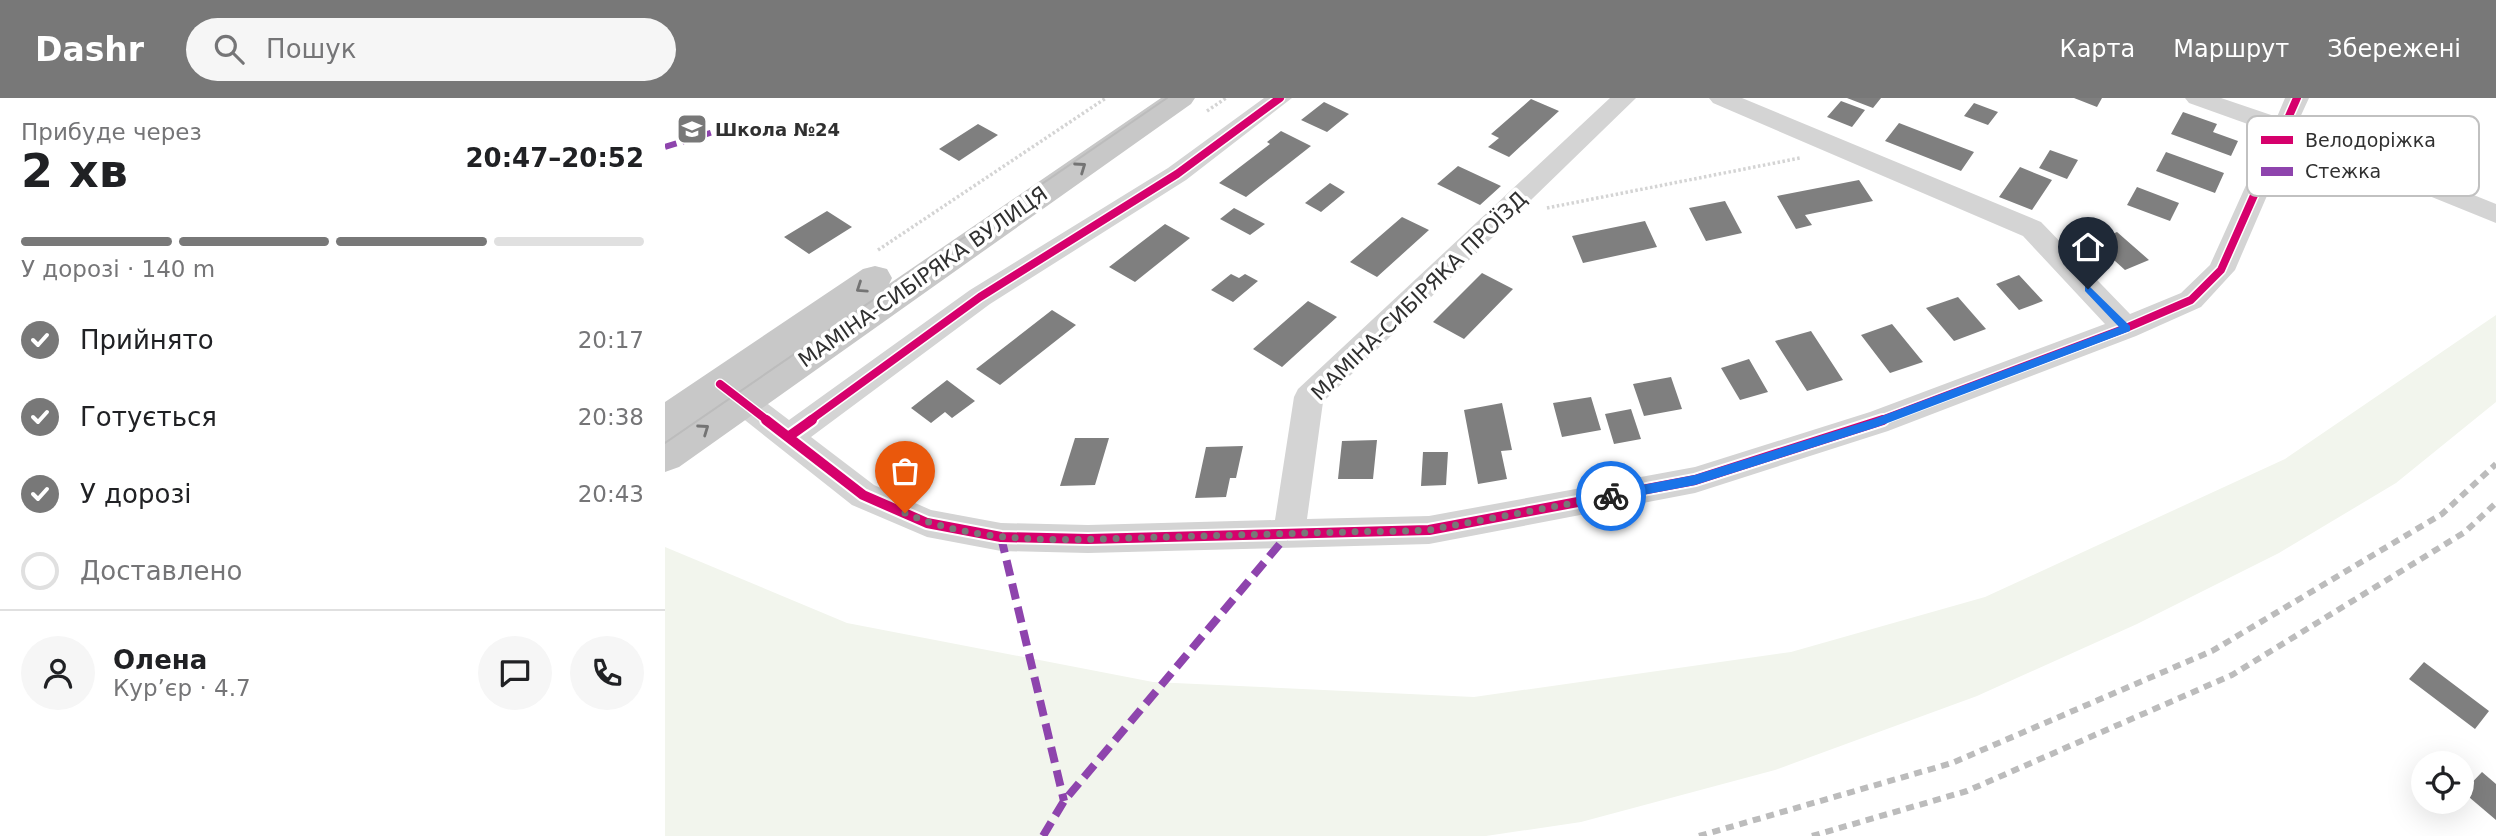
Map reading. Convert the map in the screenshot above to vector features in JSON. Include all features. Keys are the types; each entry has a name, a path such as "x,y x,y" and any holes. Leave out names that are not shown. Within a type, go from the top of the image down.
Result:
{"main road":[{"name":"МАМІНА-СИБІРЯКА ВУЛИЦЯ","path":"665,456 732,393 1141,98"},
{"name":"МАМІНА-СИБІРЯКА ВУЛИЦЯ","path":"665,421 732,393 1181,98"}],"street":[{"path":"788,437 980,297 1178,174 1280,98"},
{"name":"МАМІНА-СИБІРЯКА ПРОЇЗД","path":"1289,533 1309,397 1624,98"},
{"path":"1721,98 2032,229 2126,328"},
{"path":"2197,98 2249,116"},
{"path":"2289,116 2297,98"},
{"path":"732,393 863,495 927,523 1013,537 1088,538 1429,530 1695,480 1877,422 2126,328 2191,300 2221,270 2254,196"},
{"path":"2452,196 2496,214"}],"path":[{"path":"869,256 1106,98"},
{"path":"1498,218 1843,149"}],"shaded area":[{"path":"2496,315 2496,402 2396,483 2279,553 2137,624 1977,696 1775,770 1581,822 1486,836 665,836 665,547 847,623 1153,682 1474,697 1791,652 1985,597 2285,459"}],"building":[{"path":"1847,98 1881,98 1873,108"},
{"path":"2074,98 2102,98 2097,107"},
{"path":"1531,99 1559,111 1509,157 1488,147 1499,138 1491,134"},
{"path":"1841,101 1865,110 1852,127 1827,117"},
{"path":"1324,102 1349,114 1327,132 1301,120"},
{"path":"1974,103 1998,112 1988,125 1964,116"},
{"path":"2183,112 2217,124 2213,132 2238,141 2231,156 2171,134"},
{"path":"1899,123 1974,152 1961,171 1885,141"},
{"path":"978,124 998,135 959,161 939,149"},
{"path":"1281,131 1311,146 1246,197 1219,183 1270,144 1267,142"},
{"path":"2050,150 2078,160 2067,179 2039,168"},
{"path":"2166,152 2224,173 2215,193 2156,171"},
{"path":"1458,166 1501,186 1480,205 1437,184"},
{"path":"2020,167 2052,180 2032,210 1999,197"},
{"path":"1859,180 1873,201 1805,215 1812,225 1796,229 1777,196"},
{"path":"1330,183 1345,192 1321,212 1305,203"},
{"path":"2137,187 2179,203 2170,221 2127,205"},
{"path":"1725,201 1742,233 1706,241 1689,208"},
{"path":"1234,208 1265,224 1250,235 1220,219"},
{"path":"827,211 852,227 809,254 784,237"},
{"path":"1402,217 1429,230 1377,277 1350,262"},
{"path":"1645,221 1657,247 1583,263 1572,236"},
{"path":"1165,224 1190,238 1135,282 1109,267"},
{"path":"2117,232 2149,260 2125,270 2094,242"},
{"path":"1482,273 1513,289 1464,339 1433,322"},
{"path":"1231,274 1239,278 1245,274 1258,281 1233,302 1211,290"},
{"path":"2019,275 2043,301 2019,310 1996,284"},
{"path":"1958,297 1986,329 1954,341 1926,308"},
{"path":"1308,301 1337,317 1282,367 1253,349"},
{"path":"1052,310 1076,325 1000,385 976,369"},
{"path":"1892,324 1923,362 1890,373 1861,335"},
{"path":"1811,331 1843,380 1807,391 1775,341"},
{"path":"1749,359 1768,392 1740,400 1721,368"},
{"path":"1671,377 1682,409 1644,416 1633,384"},
{"path":"947,380 975,401 952,418 945,412 931,423 911,408"},
{"path":"1591,397 1601,430 1562,437 1553,403"},
{"path":"1502,403 1512,450 1501,451 1507,479 1478,484 1464,410"},
{"path":"1631,409 1641,439 1614,444 1605,414"},
{"path":"1075,438 1109,438 1095,485 1060,486"},
{"path":"1377,440 1373,479 1338,479 1342,441"},
{"path":"1243,446 1236,478 1230,478 1226,497 1195,498 1206,447"},
{"path":"1423,452 1448,452 1446,485 1421,486"},
{"path":"2424,662 2489,711 2475,729 2409,679"},
{"path":"2482,772 2496,784 2496,820 2474,801 2474,780"}],"tram line":[{"path":"665,443 1167,98"}],"railway":[{"path":"1699,836 1952,763 2212,651 2442,514 2496,464"},
{"path":"1812,836 1967,791 2232,675 2465,532 2496,503"}],"marked path":[{"path":"665,147 739,124"},
{"path":"1043,836 1064,801 1289,533"},
{"path":"1001,537 1064,801"}],"cycle path":[{"path":"788,437 980,297 1177,174 1280,98"},
{"path":"2289,116 2297,98"},
{"path":"720,384 863,495 927,523 1001,537 1088,539 1429,530 1695,480 1877,422 2126,328 2191,300 2221,270 2254,196"}],"way so far":[{"path":"905,513 927,523 1000,537 1088,538 1406,531 1429,530 1611,496"}],"place":[{"name":"Школа №24","path":"692,129"}],"route":[{"path":"1611,496 1695,480 1877,422 2126,328 2088,289"}]}
